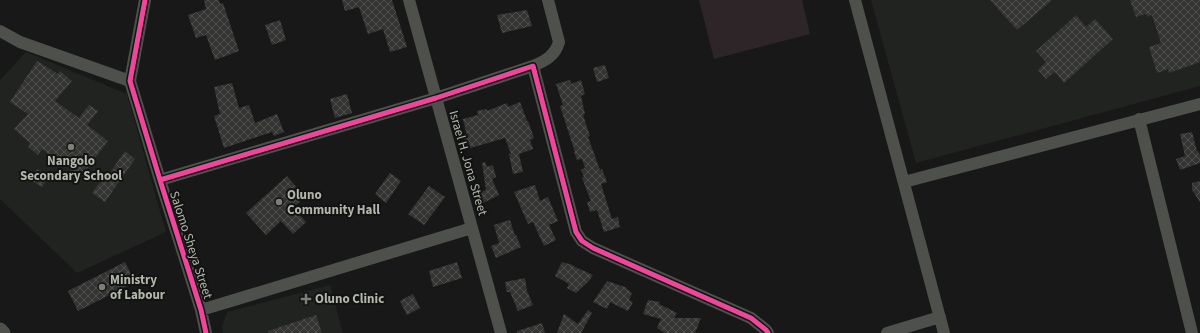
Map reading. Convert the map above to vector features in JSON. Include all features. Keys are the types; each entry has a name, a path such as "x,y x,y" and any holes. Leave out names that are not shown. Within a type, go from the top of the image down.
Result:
{"street":[{"name":"Salomo Sheya Street","path":"145,0 130,80 206,333"},
{"name":"Israel H. Jona Street","path":"409,0 501,333"},
{"path":"160,180 436,98 532,66 553,56 559,42 548,0"},
{"path":"855,0 944,333"},
{"path":"0,31 20,42 130,80"},
{"path":"532,66 576,232 582,241 592,248 751,318 768,333"},
{"path":"904,182 1200,104"},
{"path":"1139,120 1192,333"},
{"path":"200,310 472,228"},
{"path":"887,333 940,317"},
{"path":"0,330 3,333"}],"shaded area":[{"path":"699,0 802,0 810,34 714,59"},
{"path":"871,0 1200,0 1200,86 916,163"},
{"name":"Nangolo Secondary School","path":"26,52 127,94 166,232 77,273 0,199 0,80"},
{"name":"Oluno Clinic","path":"330,285 343,333 223,333 222,327 227,312"}],"building":[{"path":"204,0 219,0 220,4 223,3 239,51 215,60 206,35 196,38 188,15 206,9"},
{"path":"342,0 392,0 407,47 390,52 383,29 368,34 359,7 345,11"},
{"path":"990,0 1052,0 1017,30"},
{"path":"1130,0 1200,0 1200,62 1169,73 1168,69 1157,73 1149,47 1161,43 1152,15 1147,17 1146,14 1136,17"},
{"path":"527,10 532,26 502,33 497,15"},
{"path":"1076,15 1086,27 1095,19 1113,39 1064,83 1055,72 1046,79 1038,70 1046,62 1036,51"},
{"path":"280,20 286,40 272,45 265,25"},
{"path":"37,61 58,74 60,71 72,81 55,101 79,118 89,105 98,111 87,125 108,141 77,182 67,175 71,170 42,149 38,155 28,147 30,143 14,129 28,114 10,102"},
{"path":"605,65 609,78 597,82 593,68"},
{"path":"570,80 571,84 581,80 585,94 581,96 585,114 583,115 590,136 588,137 600,170 602,169 607,182 601,184 612,219 618,217 620,227 604,232 597,210 590,212 587,202 591,201 582,178 584,177 581,170 585,168 582,159 577,160 560,106 563,105 556,84"},
{"path":"232,83 239,108 249,105 255,123 277,114 284,132 274,136 272,132 224,148 214,116 220,114 214,87"},
{"path":"347,94 352,113 335,118 330,99"},
{"path":"520,102 534,138 530,140 533,149 519,154 523,172 513,174 509,154 511,154 505,138 467,149 464,138 467,137 463,119 478,115 477,111 487,109 487,111 507,103 508,107"},
{"path":"1192,132 1197,151 1200,155 1200,163 1180,170 1176,159 1185,156 1180,134"},
{"path":"125,151 135,159 105,202 92,193 103,178 105,180"},
{"path":"485,162 487,167 493,165 496,177 492,179 499,195 483,203 479,193 486,190 482,163"},
{"path":"37,169 49,176 42,187 30,180"},
{"path":"390,173 401,181 386,203 375,194"},
{"name":"Oluno Community Hall","path":"287,176 305,197 293,208 306,222 293,234 281,221 266,235 246,213"},
{"path":"1200,181 1200,202 1192,190 1192,183"},
{"path":"535,185 540,201 548,197 558,221 549,225 556,240 544,246 533,222 528,224 514,192"},
{"path":"429,186 445,197 424,225 408,214"},
{"path":"510,220 515,236 516,235 521,247 496,258 491,246 499,243 494,225"},
{"name":"Ministry of Labour","path":"125,262 135,282 78,311 68,291"},
{"path":"457,262 462,278 433,287 429,271"},
{"path":"562,262 573,265 593,275 589,281 576,293 567,288 569,284 555,276"},
{"path":"525,278 527,291 533,305 518,311 510,292 507,292 505,282"},
{"path":"607,281 625,287 632,293 629,300 633,302 628,311 610,302 607,309 593,302"},
{"path":"413,294 420,308 407,315 400,301"},
{"path":"648,300 660,302 659,304 677,313 674,318 701,318 695,333 665,333 657,328 661,319 643,314"},
{"path":"588,310 592,313 581,333 557,333 564,314 578,324"},
{"path":"316,315 322,333 269,333 268,331"},
{"path":"542,323 545,333 517,333 517,331"}],"cycle path":[{"path":"145,0 130,81 201,310 206,333"},
{"path":"160,180 436,98 533,66 576,232 582,241 593,248 751,318 768,333"}],"place":[{"name":"Nangolo Secondary School","path":"71,147"},
{"name":"Oluno Community Hall","path":"279,202"},
{"name":"Ministry of Labour","path":"102,287"},
{"name":"Oluno Clinic","path":"306,299"}]}
